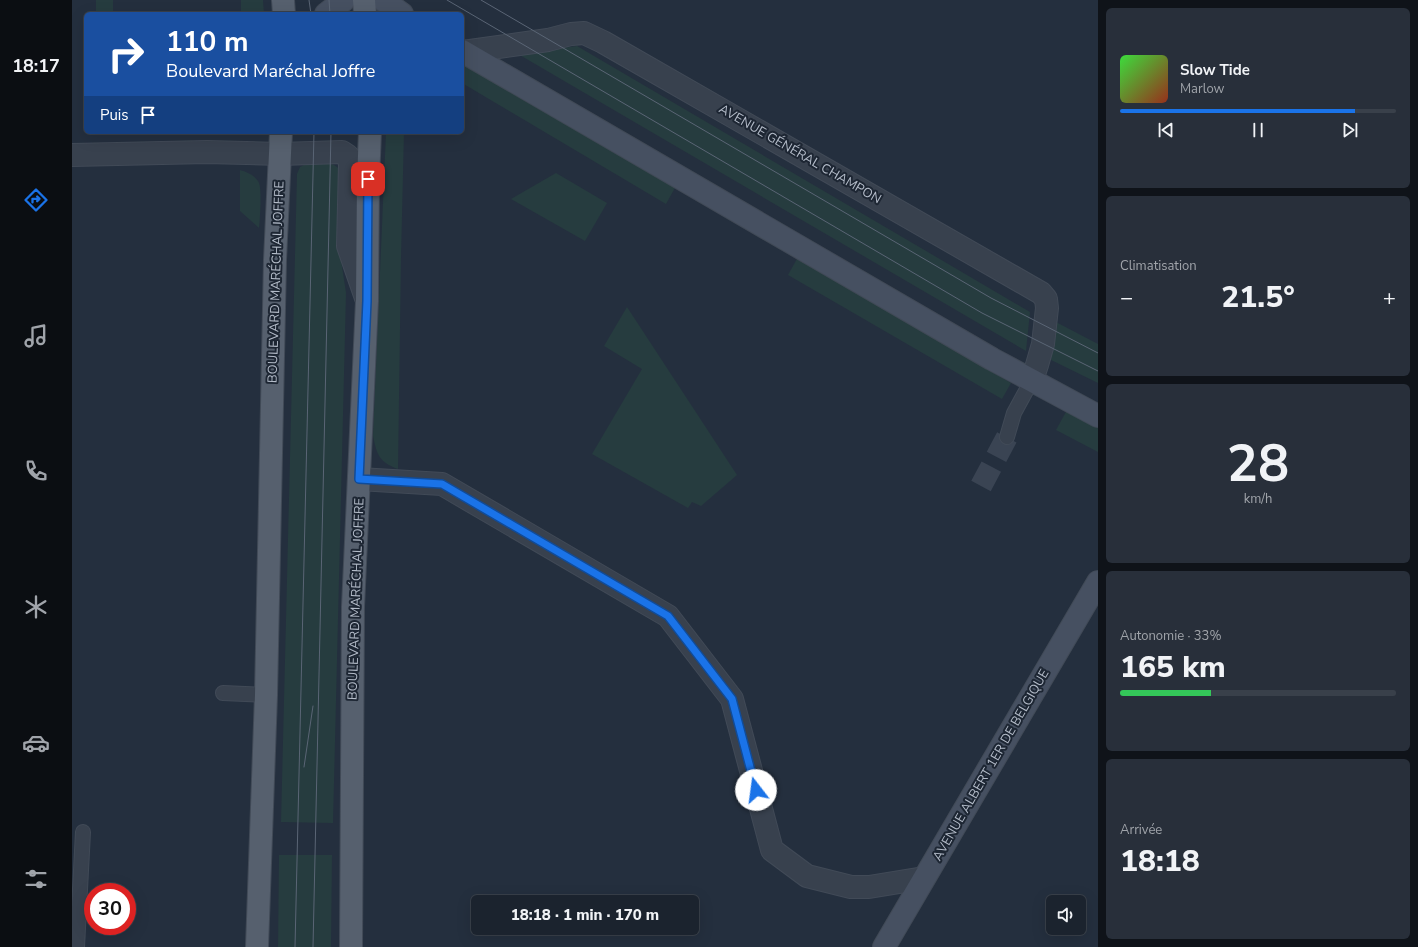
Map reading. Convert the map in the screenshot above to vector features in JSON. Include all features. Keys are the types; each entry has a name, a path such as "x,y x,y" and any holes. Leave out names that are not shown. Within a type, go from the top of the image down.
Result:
{"main road":[{"path":"283,0 284,12"},
{"path":"329,12 344,0"},
{"path":"364,0 365,12"},
{"path":"383,0 399,12"},
{"name":"AVENUE GÉNÉRAL CHAMPON","path":"464,53 972,347 1098,416"},
{"name":"BOULEVARD MARÉCHAL JOFFRE","path":"257,947 266,695 275,260 281,134"},
{"name":"BOULEVARD MARÉCHAL JOFFRE","path":"351,947 353,607 367,301 370,134"},
{"name":"AVENUE ALBERT 1ER DE BELGIQUE","path":"884,947 1098,582"}],"street":[{"name":"AVENUE GÉNÉRAL CHAMPON","path":"464,52 548,40 571,34 584,33 603,42 1041,293 1046,299 1048,308 1043,344 1032,380"},
{"path":"72,155 207,152 280,154 342,152 348,156 350,164 348,246 367,301"},
{"path":"359,479 442,484 668,616 732,699 772,850 807,876 851,887 870,887 924,878"}],"lane":[{"name":"AVENUE GÉNÉRAL CHAMPON","path":"1007,437 1014,412 1032,380"},
{"path":"223,693 266,695"},
{"path":"78,947 83,832"}],"green space":[{"path":"96,0 113,0 113,12 96,12"},
{"path":"241,0 263,0 264,12 241,12"},
{"path":"577,46 1030,312 1026,351 518,54"},
{"path":"464,62 676,186 666,204 464,84"},
{"path":"386,134 404,134 398,469 387,464 380,457 373,436"},
{"path":"308,163 331,164 338,168 341,172 340,253 346,293 333,823 281,822 297,174 300,167"},
{"path":"240,170 254,176 259,183 261,198 259,228 240,211"},
{"path":"556,173 607,203 585,241 511,199"},
{"path":"798,257 1011,383 1002,399 788,275"},
{"path":"627,307 737,475 701,506 692,502 688,508 592,454 642,369 604,346"},
{"path":"1054,321 1098,344 1098,383 1049,359"},
{"path":"1067,410 1098,427 1098,452 1056,430"},
{"path":"279,855 332,855 331,947 278,947"}],"tunnel":[{"path":"981,486 1007,437"}],"tram line":[{"path":"309,0 311,12"},
{"path":"329,0 330,12"},
{"path":"447,0 982,313 1098,371"},
{"path":"481,0 991,298 1098,353"},
{"path":"295,947 314,134"},
{"path":"313,947 331,134"},
{"path":"304,767 313,706"}],"route":[{"path":"368,179 367,301 359,479 442,484 668,616 732,699 756,790"}]}
